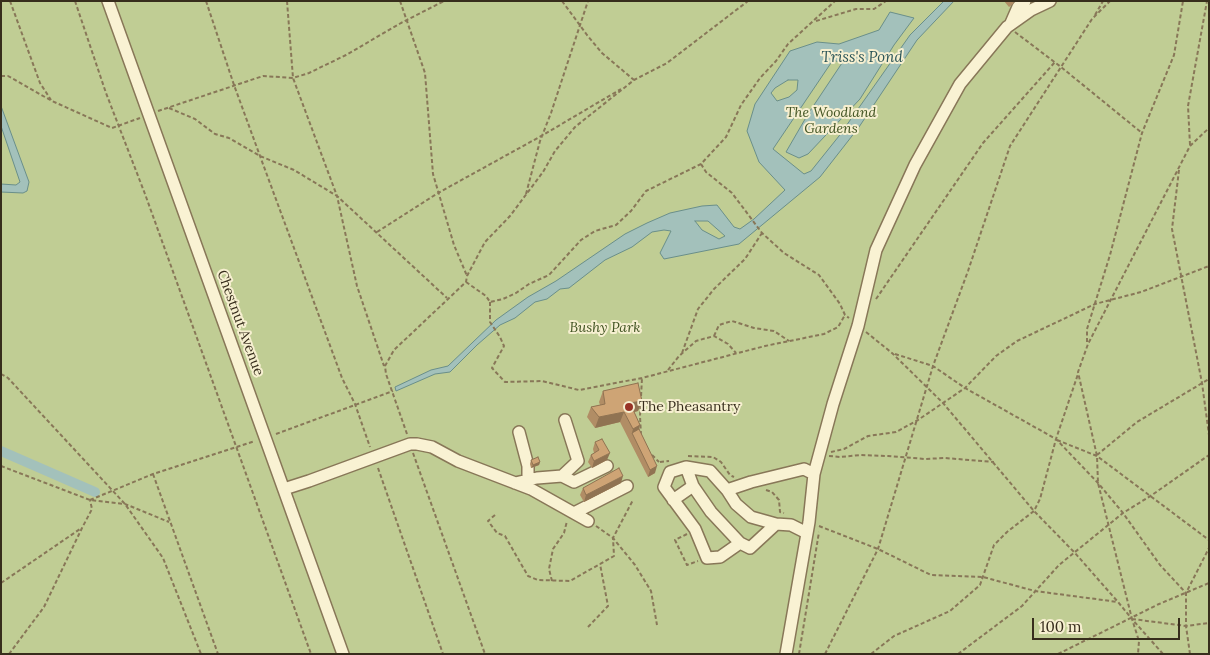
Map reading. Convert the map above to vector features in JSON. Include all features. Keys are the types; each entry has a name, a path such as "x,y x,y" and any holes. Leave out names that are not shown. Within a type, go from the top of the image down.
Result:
{"street":[{"name":"Chestnut Avenue","path":"108,1 344,654"},
{"path":"1008,25 1031,10 1050,1"},
{"path":"786,654 808,528 814,474 833,404 858,326 876,250 915,164 960,84 1008,25 1018,5"},
{"path":"562,476 578,462 565,420"},
{"path":"519,432 528,466 528,480"},
{"path":"284,488 309,481 410,444 432,447 458,461 531,489 588,521"},
{"path":"515,483 562,476 574,482 607,466"},
{"path":"686,468 693,486 711,512 740,542 750,548 776,524"},
{"path":"740,542 720,557 707,558 695,529 664,488 670,472 686,468 710,471 727,490 736,504 751,517 776,524 808,528"},
{"path":"727,490 804,469 814,474"},
{"path":"570,511 626,486"},
{"path":"673,500 693,486"}],"path":[{"path":"10,1 40,83 52,101"},
{"path":"75,1 118,126 145,194 311,654"},
{"path":"206,1 234,85 342,378 355,404 444,654"},
{"path":"287,1 293,78 337,196 357,286 385,366 386,374 485,654"},
{"path":"400,1 425,73 433,174 454,246 467,276"},
{"path":"1,76 8,76 52,101 112,128 263,76 293,78 309,73 346,56 444,1"},
{"path":"562,1 602,52 634,80"},
{"path":"525,196 543,135 588,1"},
{"path":"385,366 394,350 466,282 467,276 485,242 510,216 575,127 627,85 667,63 748,1"},
{"path":"490,302 503,299 516,293 528,284 549,275 581,240 595,231 616,225 632,211 646,191 701,164 726,137 741,105 760,78 776,61 788,44 835,1"},
{"path":"814,21 856,9 874,9 886,1"},
{"path":"825,654 878,549 933,366 968,271 1010,146 1103,1"},
{"path":"1092,19 1110,1"},
{"path":"1088,344 1087,329 1110,255 1142,133 1174,55 1182,1"},
{"path":"1190,146 1188,106 1207,1"},
{"path":"1008,25 1142,133"},
{"path":"873,303 984,143 1055,62"},
{"path":"376,232 438,193 543,135 627,85"},
{"path":"169,108 195,119 215,134 229,138 260,156 294,170 337,196 447,298"},
{"path":"871,654 894,636 950,611 980,585 994,545 1006,532 1034,511 1040,499 1056,439 1088,344 1190,146 1209,128"},
{"path":"701,164 706,172 732,194 762,233 784,253 819,275 840,304 845,316 892,354 943,403 1034,511 1075,553 1163,654"},
{"path":"1179,168 1172,229 1202,383 1209,435"},
{"path":"682,353 698,309 714,289 745,259 762,233"},
{"path":"819,455 844,448 868,436 896,432 918,420 965,388 996,356 1017,341 1095,304 1141,292 1209,266"},
{"path":"466,282 486,296 490,302 490,322 504,346 492,368 505,382 542,381 579,390 642,378 765,346 824,334 838,327 845,316"},
{"path":"668,370 682,353 696,342 714,336 719,325 732,321 754,328 774,331 789,341"},
{"path":"714,336 728,344 737,354"},
{"path":"892,354 933,366 965,388 1056,439 1097,456 1209,540"},
{"path":"1078,372 1097,456 1098,483 1139,641 1138,654"},
{"path":"1,374 125,504 163,558 200,654"},
{"path":"642,378 640,416 642,438"},
{"path":"1097,456 1137,422 1209,380"},
{"path":"90,500 153,474 265,438 393,391"},
{"path":"1056,439 1098,483 1123,513 1160,565 1186,594"},
{"path":"648,450 670,472"},
{"path":"819,455 840,458 861,456 944,458 994,462"},
{"path":"958,654 1022,606 1059,565 1123,513 1152,496 1209,456"},
{"path":"1,466 90,500 125,504 169,522"},
{"path":"153,474 218,654"},
{"path":"9,654 44,607 92,509 90,500"},
{"path":"495,515 488,521 497,533 505,536 528,576 538,580 570,581 614,556 613,538 633,500"},
{"path":"552,581 549,569 553,549 564,533 570,511"},
{"path":"588,521 613,538 635,564 650,591 657,625"},
{"path":"1,583 82,528"},
{"path":"808,528 878,549 931,575 983,577 1035,591 1118,602"},
{"path":"695,529 675,540 687,565 707,558"},
{"path":"1190,654 1186,626 1186,594 1209,548"},
{"path":"588,627 608,606 600,564"},
{"path":"1058,654 1159,604 1209,584"},
{"path":"1132,619 1186,626 1209,623"}],"green space":[{"name":"Bushy Park","path":"1,1 1209,1 1209,654 1,654"}],"water":[{"name":"Triss's Pond","path":"944,1 954,1 917,40 859,127 820,177 739,244 664,259 660,253 671,231 652,232 632,247 605,260 569,288 560,289 547,299 535,302 515,318 500,325 450,372 435,374 396,391 395,387 431,370 448,366 496,320 528,297 556,281 625,234 647,223 670,213 702,206 717,205 734,227 740,229 754,219 785,190 759,162 747,131 755,104 790,51 817,42 839,44 879,30 890,12 914,18 894,45 860,99 808,154 799,158 786,152 808,114 842,63 833,60 773,149 804,174 811,171 839,136 910,35","holes":["788,80 798,80 797,90 789,97 777,101 771,93 775,88","695,221 708,221 725,236 719,239 702,230"]},
{"path":"1,106 29,182 27,191 23,193 1,192 1,184 16,185 20,182 1,126"}],"building":[{"path":"638,383 642,401 630,403 640,425 633,429 624,412 599,417 591,407 605,404 603,391"},
{"path":"639,429 657,466 650,470 632,433"},
{"path":"602,439 610,453 594,461 591,455 599,450 595,442"},
{"path":"538,457 540,462 533,465 531,460"},
{"path":"619,468 623,476 586,495 583,488"}],"waterway":[{"path":"1,451 95,492"}],"place":[{"name":"The Pheasantry","path":"629,407"}],"park label":[{"name":"The Woodland Gardens","path":"831,122"}]}
